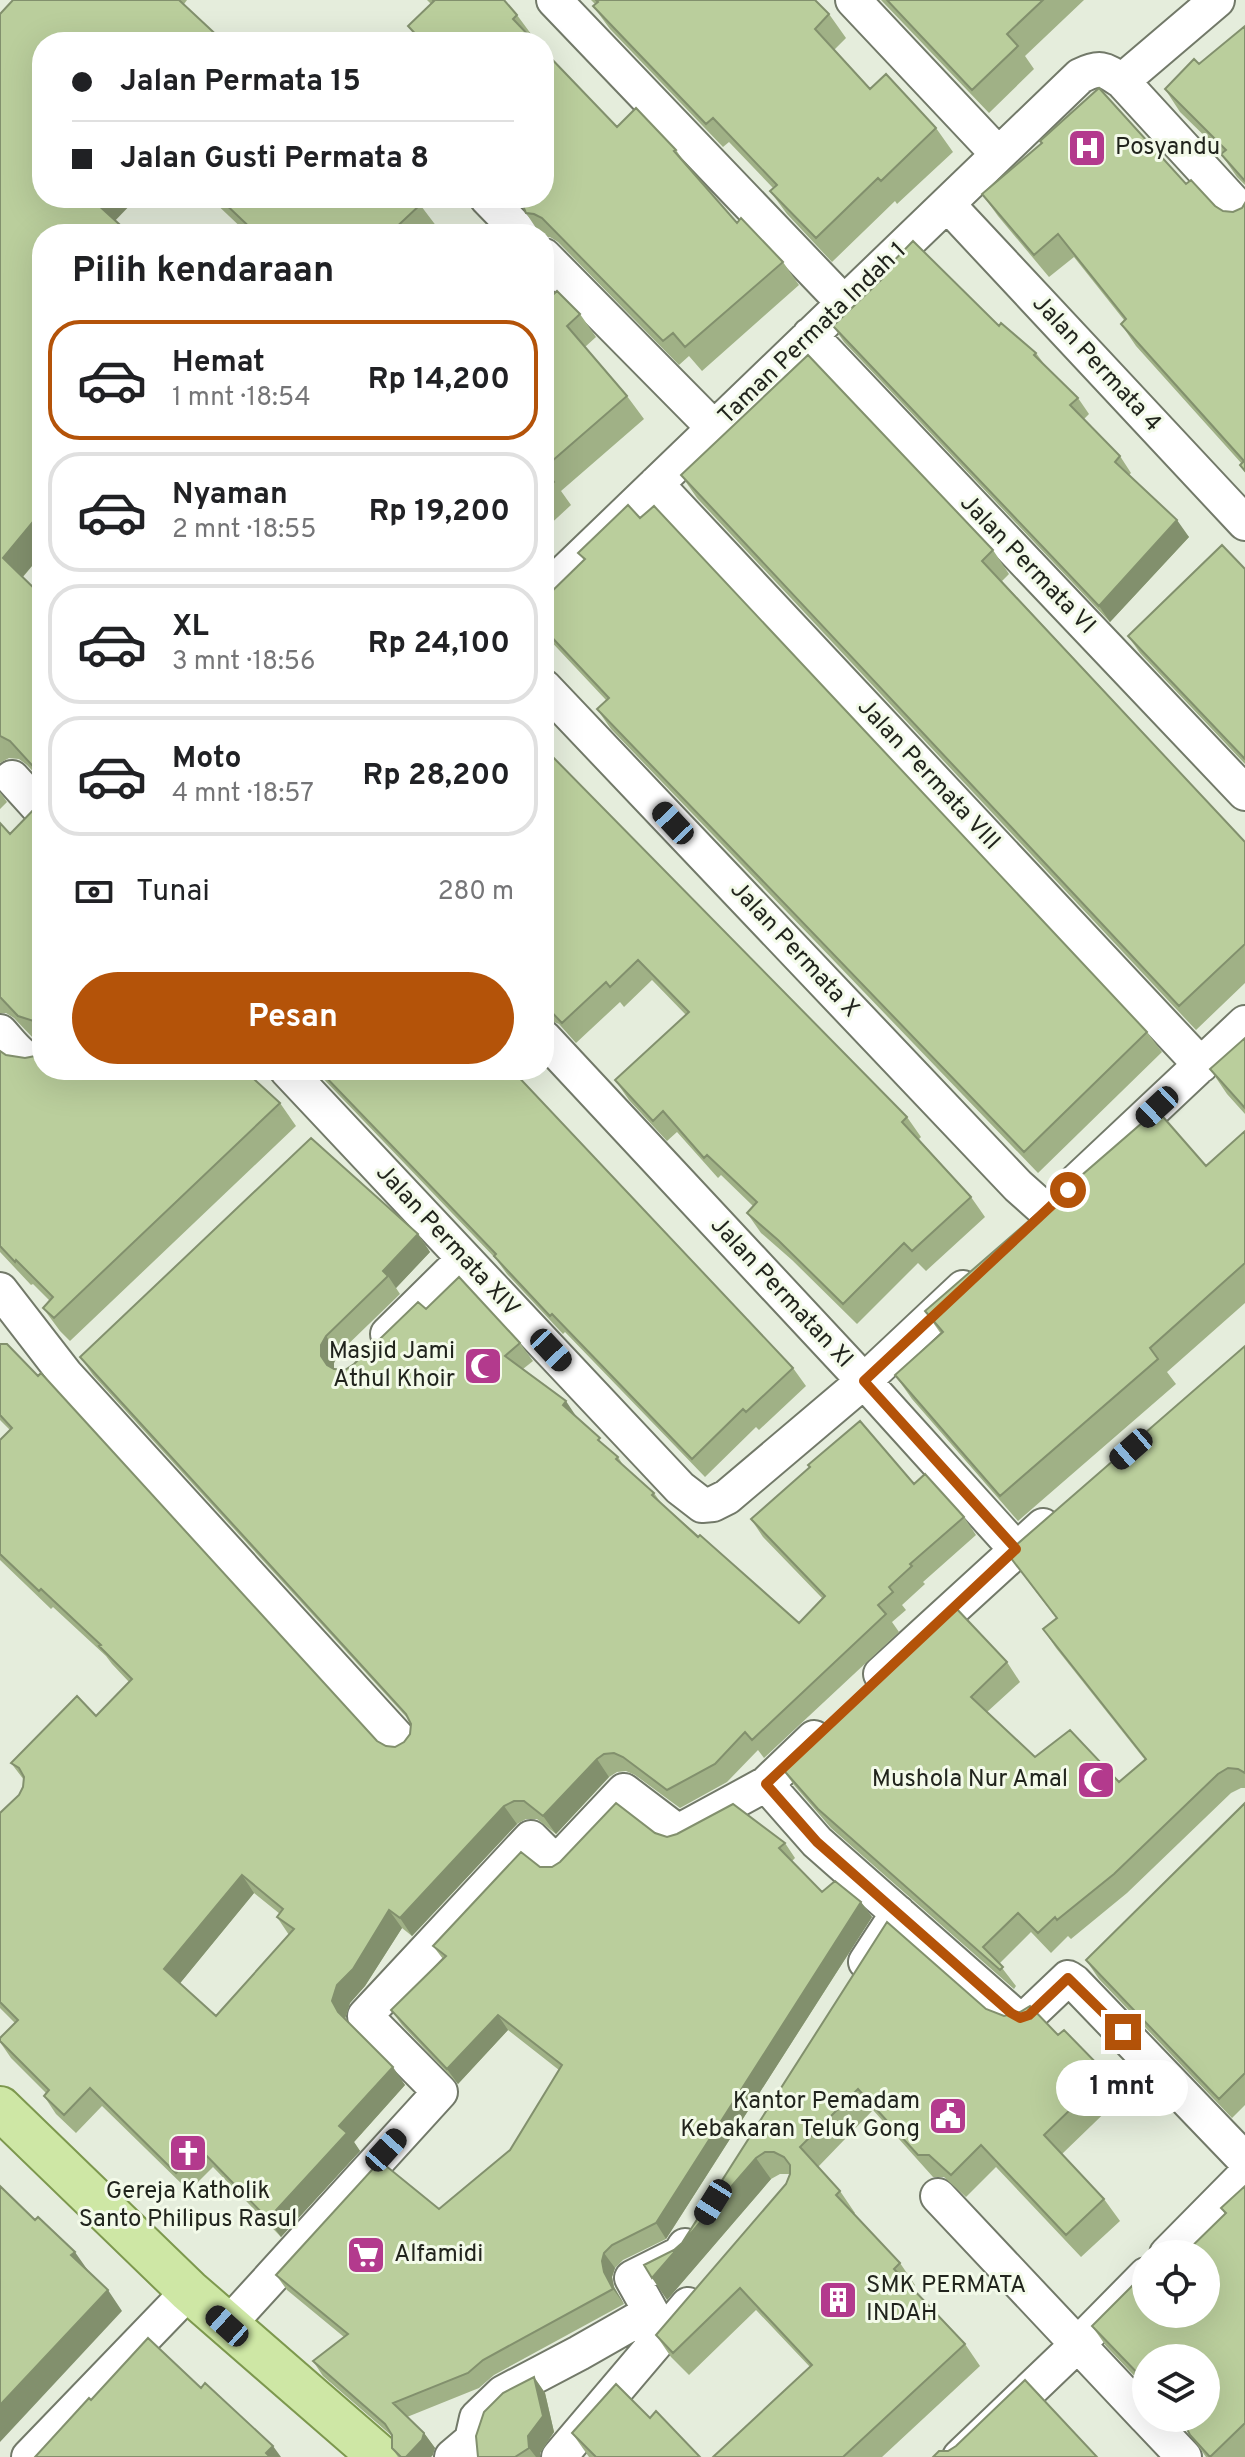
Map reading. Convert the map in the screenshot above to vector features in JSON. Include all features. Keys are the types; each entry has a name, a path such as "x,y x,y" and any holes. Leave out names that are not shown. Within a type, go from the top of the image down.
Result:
{"main road":[{"path":"0,2108 227,2326 380,2457"}],"street":[{"path":"554,0 844,303"},
{"path":"853,0 998,154"},
{"path":"1202,4 1122,81 1245,215"},
{"name":"Taman Permata Indah 1","path":"554,582 1080,76 1092,70 1105,69 1122,81"},
{"name":"Jalan Permata 4","path":"948,205 1238,503"},
{"path":"497,208 512,224"},
{"path":"554,266 714,428"},
{"name":"Jalan Permata VI","path":"810,335 1245,793"},
{"name":"Jalan Permata VIII","path":"656,484 1201,1065"},
{"name":"Jalan Permata X","path":"554,698 1018,1186 1034,1221 1201,1065"},
{"path":"12,778 32,800"},
{"path":"1201,1065 1245,1023"},
{"path":"0,1032 24,1059 32,1061"},
{"name":"Jalan Permatan XI","path":"554,1049 1016,1549"},
{"name":"Jalan Permata XIV","path":"293,1080 321,1129 464,1259 680,1488 702,1505 713,1504 727,1497 864,1381"},
{"path":"364,1357 464,1259"},
{"path":"864,1381 989,1264"},
{"path":"0,1290 76,1364 404,1745"},
{"path":"227,2326 440,2092 365,2016 531,1838 556,1863 624,1791 678,1832 766,1784 1064,1507"},
{"path":"766,1784 817,1842 1020,2018 1029,2015 1080,1967 1082,1989 1245,2160"},
{"path":"847,1992 898,1913"},
{"path":"1181,2240 1245,2175"},
{"path":"938,2196 1132,2403"},
{"path":"452,2457 472,2440 477,2418 503,2393 651,2312 632,2278 680,2254 705,2215"},
{"path":"559,2457 707,2284"},
{"path":"960,2457 1132,2289"},
{"path":"29,2457 189,2291"},
{"path":"1160,2432 1184,2457"},
{"path":"0,2452 6,2457"}],"building":[{"path":"13,0 179,0 213,32 32,32 32,208 102,208 119,224 32,224 32,523 3,558 32,586 32,765 10,741 0,736 0,14"},
{"path":"504,0 517,15 513,19 525,32 414,32 408,26 434,1"},
{"path":"596,0 815,0 829,14 815,29 870,89 886,74 936,128 816,238 770,191 777,185 713,118 706,124 593,6 598,2"},
{"path":"887,0 1043,0 1007,34 1018,46 972,90"},
{"path":"1245,26 1245,181 1221,154 1226,150 1165,89 1194,59 1199,64"},
{"path":"554,61 617,127 636,108 737,223 741,218 783,262 685,347 673,333 663,341 554,230 554,224 526,213 524,208 554,208"},
{"path":"1099,88 1186,184 1191,180 1223,211 1233,212 1245,203 1245,471 1240,465 1244,461 1121,324 1126,319 1058,234 1034,255 982,194 1042,143 1040,141"},
{"path":"230,208 417,208 400,224 246,224"},
{"path":"913,241 999,326 1001,323 1036,353 1034,355 1078,398 1070,405 1120,456 1115,462 1177,520 1099,606 833,326 882,279 879,276"},
{"path":"557,291 580,314 567,326 627,396 554,459 554,294"},
{"path":"808,355 993,550 982,561 1245,842 1245,944 1179,1006 681,475"},
{"path":"628,505 640,518 654,506 1147,1032 1024,1152 597,709 609,698 554,640 554,589 585,559 578,553"},
{"path":"1222,545 1245,569 1245,759 1128,636"},
{"path":"554,758 907,1117 902,1122 971,1197 912,1251 904,1243 843,1304 747,1213 757,1202 707,1155 704,1158 663,1111 653,1121 615,1080 689,1012 638,960 610,987 606,982 562,1023 554,1015"},
{"path":"32,811 32,1020 18,1016 0,997 0,823 10,834"},
{"path":"1245,1038 1245,1108 1210,1069"},
{"path":"0,1051 25,1058 32,1057 32,1080 255,1080 280,1103 54,1318 43,1308 53,1297 0,1246"},
{"path":"329,1080 521,1080 793,1368 746,1412 743,1409 692,1459 552,1314 550,1316 494,1256 496,1254"},
{"path":"1157,1110 1206,1166 1245,1131 1245,1263 1150,1348 1158,1359 1000,1496 895,1375 943,1332 925,1311"},
{"path":"311,1138 418,1234 383,1271 388,1276 326,1336 321,1345 321,1356 327,1365 345,1370 354,1364 418,1302 426,1309 459,1277 520,1343 505,1356 566,1401 563,1405 600,1438 598,1440 618,1457 616,1459 654,1493 652,1495 799,1623 825,1596 751,1519 860,1421 914,1484 925,1474 964,1517 910,1564 912,1566 889,1587 893,1592 878,1605 886,1614 752,1740 745,1732 715,1764 667,1790 623,1757 614,1753 604,1754 543,1816 524,1801 514,1801 504,1806 400,1918 389,1910 353,1969 337,1985 332,2001 338,2012 393,2067 339,2126 347,2133 268,2219 200,2149 176,2173 90,2088 64,2115 44,2096 49,2090 0,2041 18,2020 0,2002 0,1813 19,1795 24,1777 19,1768 11,1763 77,1696 96,1716 132,1679 101,1645 0,1554 0,1440 12,1428 0,1415 0,1344 7,1344 38,1376 41,1373 377,1741 395,1747 410,1734 411,1724 406,1714 80,1357","holes":["242,1875 283,1909 277,1917 294,1929 216,2016 164,1969"]},
{"path":"1245,1346 1245,1773 1228,1768 1218,1774 1114,1874 1038,1933 1018,1913 983,1947 1003,1967 1000,1970 818,1809 780,1766 954,1606 1007,1662 971,1697 1035,1757 1070,1730 1119,1782 1146,1759 1043,1629 1057,1618 1007,1553"},
{"path":"616,1803 655,1833 667,1837 733,1804 785,1843 779,1848 822,1892 835,1881 861,1902 656,2223 612,2245 604,2253 604,2272 613,2289 483,2360 468,2373 393,2403 424,2433 422,2440 406,2457 401,2457 392,2448 392,2435 385,2424 313,2361 348,2334 276,2275 380,2161 439,2209 510,2150 562,2065 498,2015 447,2069 391,2010 446,1956 433,1946 521,1852 540,1867 552,1867"},
{"path":"1245,1803 1245,2073 1219,2099 1086,1960"},
{"path":"887,1922 986,2009 1004,2016 1030,2006 1058,2035 1064,2030 1107,2074 1044,2135 1104,2199 1066,2235 981,2145 951,2175 929,2155 918,2155 858,2089 800,2147 840,2191 836,2195 900,2263 894,2269 965,2344 843,2457 713,2457 812,2365 740,2288 673,2353 656,2335 786,2184 790,2165 784,2157 774,2152 765,2152 756,2158 652,2278 644,2265 682,2243"},
{"path":"0,2186 35,2220 38,2217 75,2252 71,2255 108,2290 0,2405"},
{"path":"1245,2186 1245,2423 1210,2457 1188,2432 1220,2432 1220,2344 1132,2344 1132,2367 1092,2326 1132,2286 1132,2328 1220,2328 1220,2240 1198,2240 1226,2213 1221,2208"},
{"path":"148,2338 201,2388 205,2383 273,2446 266,2453 270,2457 35,2457"},
{"path":"534,2377 543,2416 528,2436 529,2448 515,2457 478,2457 476,2436 484,2412 503,2393"},
{"path":"1025,2380 1097,2457 933,2457 939,2451 948,2451 956,2446"},
{"path":"616,2384 650,2418 656,2411 700,2457 596,2457 572,2433"}],"place":[{"name":"Posyandu","path":"1087,148"},
{"name":"Masjid Jami Athul Khoir","path":"483,1366"},
{"name":"Mushola Nur Amal","path":"1096,1780"},
{"name":"Kantor Pemadam Kebakaran Teluk Gong","path":"948,2116"},
{"name":"Gereja Katholik Santo Philipus Rasul","path":"188,2153"},
{"name":"Alfamidi","path":"366,2255"},
{"name":"SMK PERMATA INDAH","path":"838,2300"}],"route":[{"path":"1068,1190 864,1381 1016,1549 766,1784 817,1842 1011,2013 1020,2018 1029,2015 1068,1978 1123,2032"}]}
